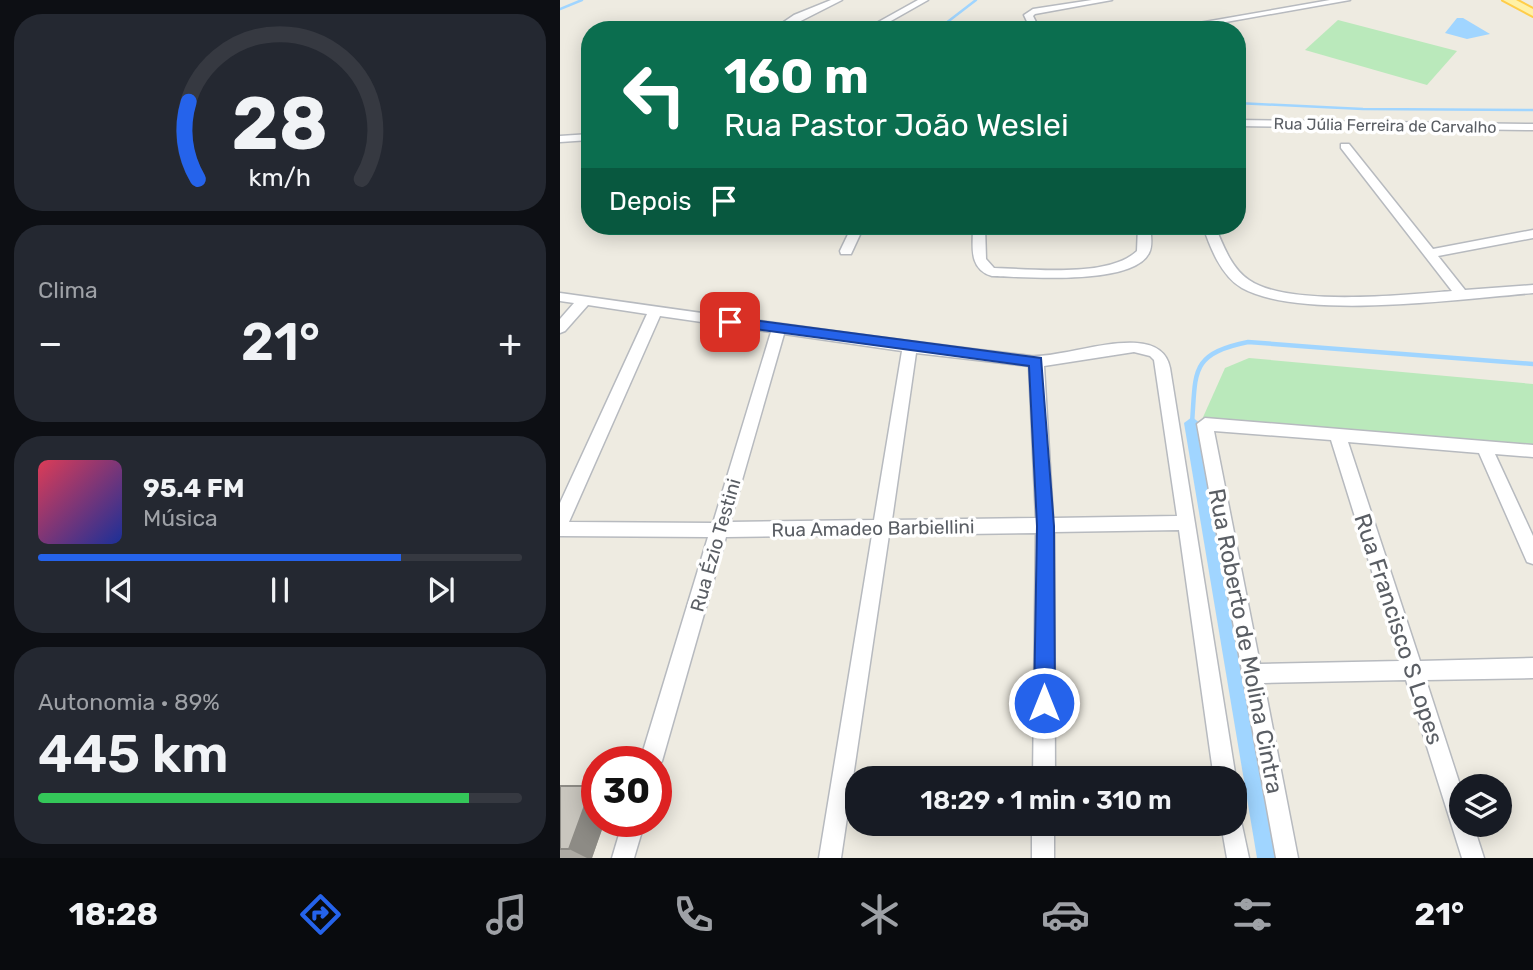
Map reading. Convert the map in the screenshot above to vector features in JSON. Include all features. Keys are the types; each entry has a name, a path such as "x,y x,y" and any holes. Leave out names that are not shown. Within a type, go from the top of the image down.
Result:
{"main road":[{"path":"1508,0 1533,13"},
{"path":"1524,0 1533,5"}],"street":[{"path":"792,21 827,2 838,0"},
{"path":"885,21 924,0"},
{"path":"1031,21 1028,15 1033,12 1108,0"},
{"path":"1218,21 1346,0"},
{"name":"Rua Júlia Ferreira de Carvalho","path":"1246,122 1533,127"},
{"path":"560,139 581,138"},
{"path":"1345,146 1461,294"},
{"path":"1429,254 1533,234"},
{"path":"846,251 854,235"},
{"path":"979,235 980,263 985,270 1076,272 1112,269 1138,259 1144,252 1144,235"},
{"path":"1212,235 1222,260 1246,285 1271,296 1338,300 1533,289"},
{"path":"560,297 910,347 1036,362 1045,526 1044,766"},
{"path":"560,328 584,301"},
{"path":"560,522 656,312"},
{"name":"Rua Ézio Testini","path":"656,746 779,328"},
{"name":"Rua Roberto de Molina Cintra","path":"1036,362 1134,346 1155,352 1161,358 1223,766"},
{"path":"830,858 910,347"},
{"name":"Rua Roberto de Molina Cintra","path":"1287,858 1205,424 1338,437"},
{"path":"1338,437 1533,451"},
{"name":"Rua Francisco S Lopes","path":"1338,437 1449,781"},
{"path":"1484,447 1533,556"},
{"name":"Rua Amadeo Barbiellini","path":"560,529 720,530 1185,523"},
{"path":"1253,674 1533,668"},
{"path":"1043,836 1043,858"},
{"path":"1235,836 1238,858"},
{"path":"623,858 629,837"},
{"name":"Rua Francisco S Lopes","path":"1467,837 1473,858"}],"green space":[{"path":"1338,20 1457,51 1427,85 1305,50"},
{"path":"1249,358 1533,384 1533,451 1200,424 1225,368"}],"water":[{"path":"1457,18 1463,18 1490,34 1467,39 1445,33"}],"building":[{"path":"560,786 581,786 581,816 569,849 560,849"}],"waterway":[{"path":"560,9 582,0"},
{"path":"949,21 976,0"},
{"path":"1246,103 1363,109 1533,110"},
{"path":"1192,423 1196,378 1206,359 1215,352 1248,342 1533,364"},
{"path":"1192,423 1268,858"}],"route":[{"path":"730,322 1036,362 1045,526 1044,703"}]}
